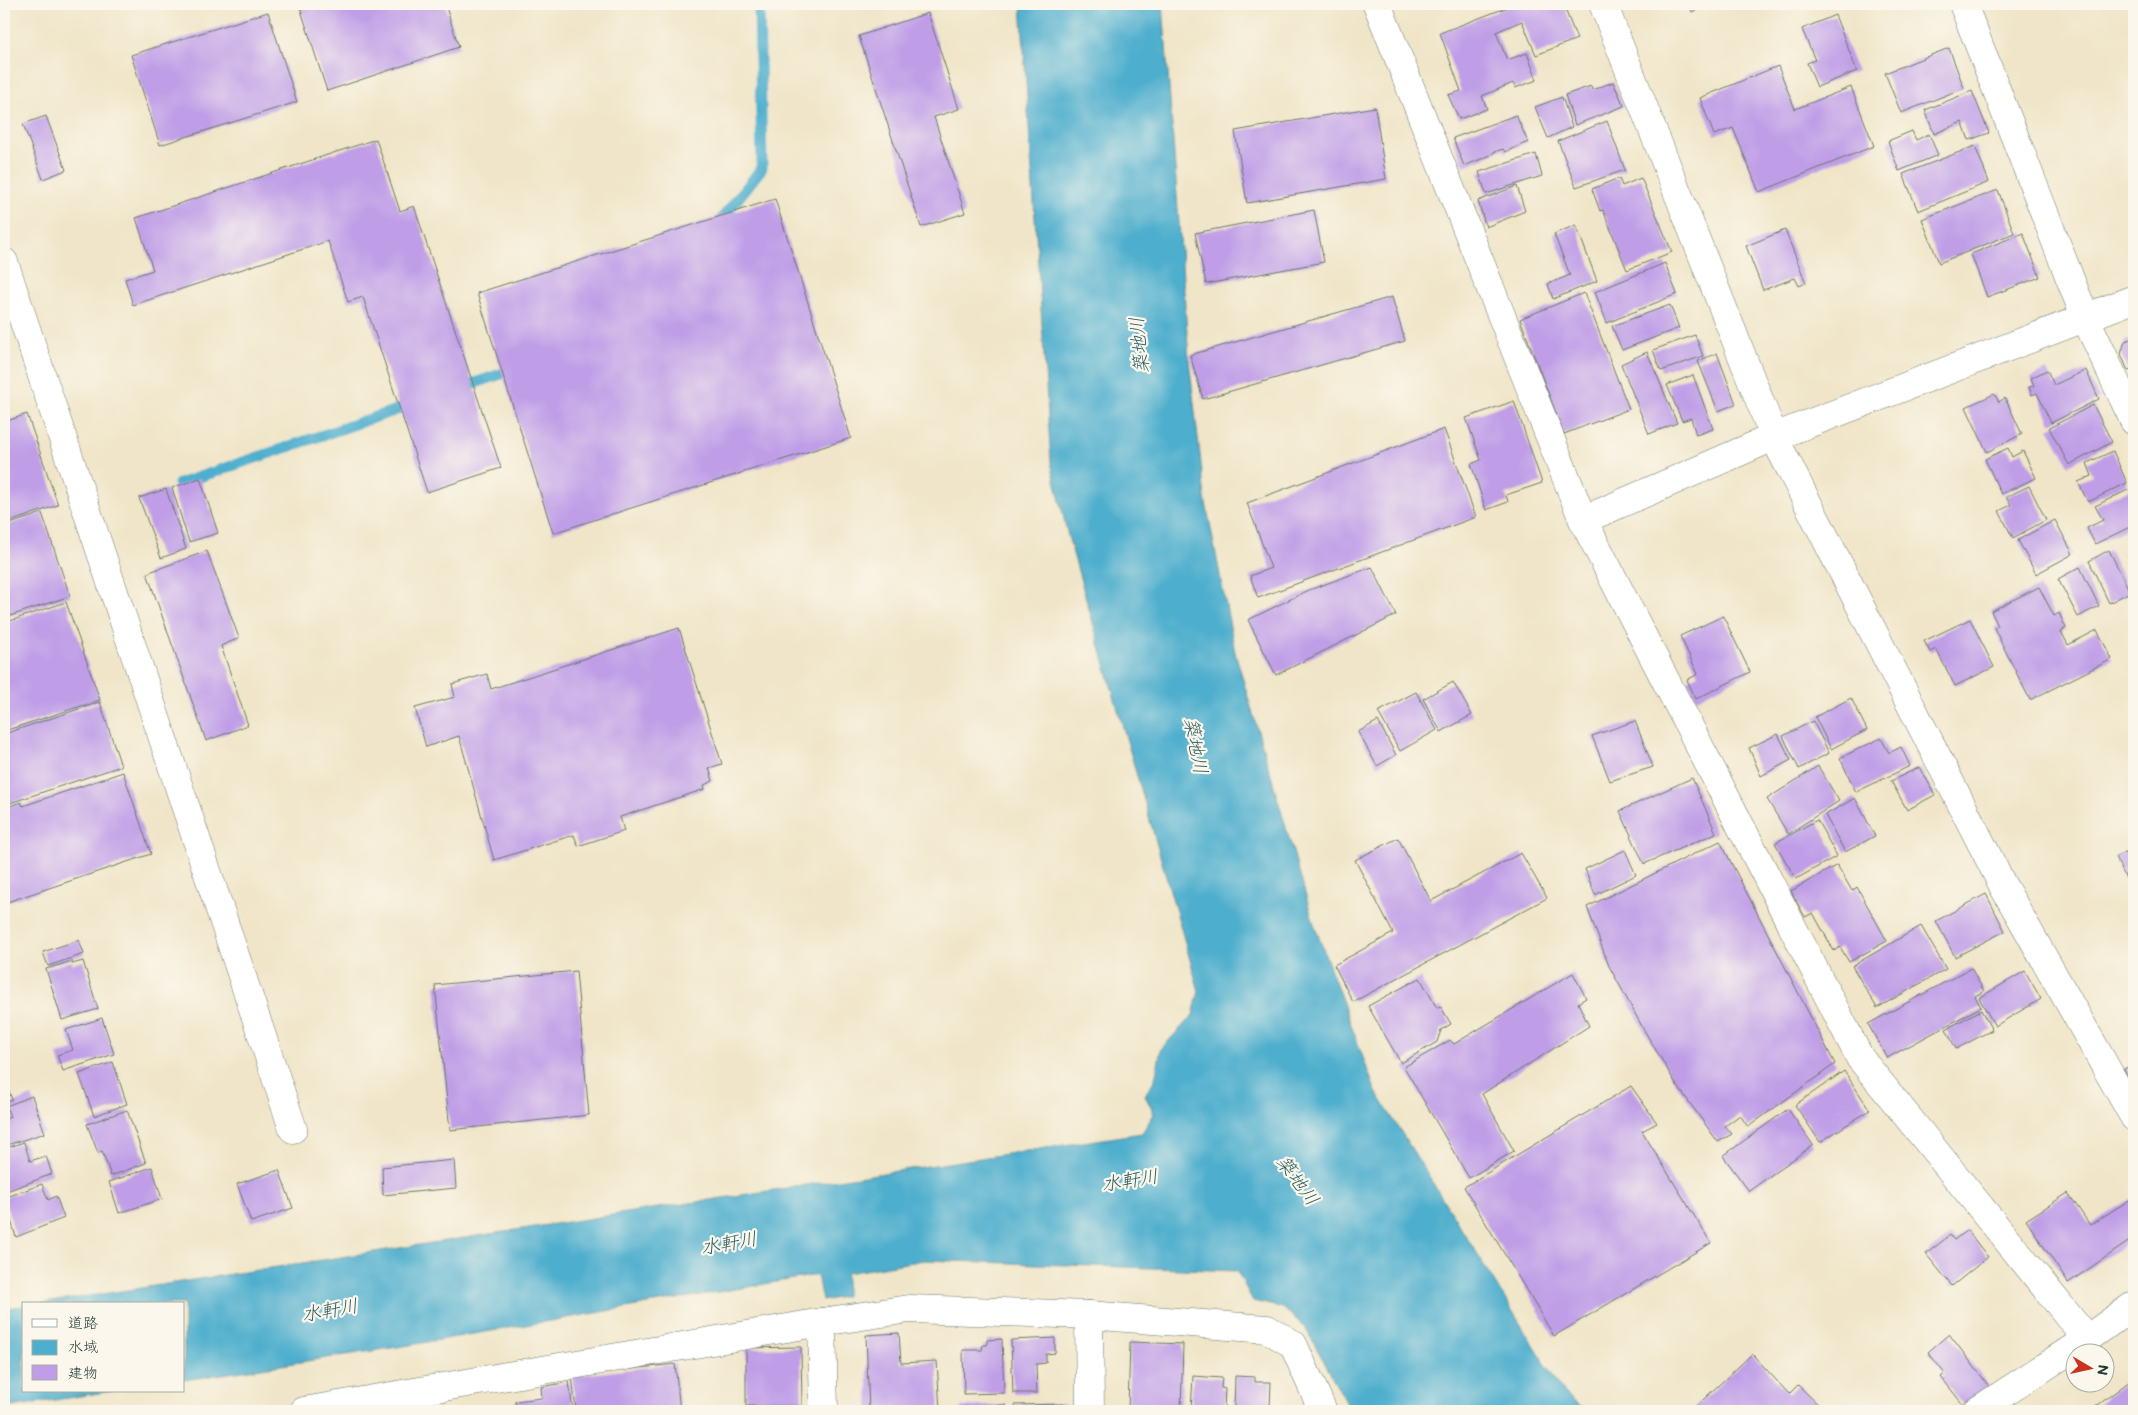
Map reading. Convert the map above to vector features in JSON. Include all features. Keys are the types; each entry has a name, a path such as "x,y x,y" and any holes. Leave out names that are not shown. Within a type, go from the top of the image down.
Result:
{"street":[{"path":"1377,4 1583,520 1860,1058 2087,1339"},
{"path":"1603,4 1774,437 2003,886 2134,1118"},
{"path":"1963,4 2085,317 2134,421"},
{"path":"4,262 293,1129"},
{"path":"1583,520 1774,437 2134,299"},
{"path":"1977,1411 2087,1339 2134,1305"},
{"path":"304,1411 822,1322 909,1309 1089,1315 1267,1329 1293,1344 1323,1411"},
{"path":"1089,1315 1090,1411"},
{"path":"822,1322 824,1411"}],"water":[{"path":"1021,4 1163,4 1189,360 1205,498 1235,652 1314,924 1375,1090 1564,1394 1585,1411 1351,1411 1305,1327 1283,1308 1253,1301 1237,1271 924,1260 846,1273 846,1296 822,1301 817,1275 404,1346 185,1380 185,1302 51,1302 1142,1133 1154,1114 1145,1095 1155,1079 1161,1049 1193,1015 1199,991 1068,536 1051,462"},
{"path":"22,1306 22,1392 106,1392 4,1408 4,1308"}],"building":[{"path":"299,4 445,4 459,47 327,91"},
{"path":"1516,4 1563,4 1577,39 1536,55 1522,21 1496,32 1507,60 1527,53 1537,80 1515,88 1513,83 1482,96 1487,109 1459,119 1448,95 1461,91 1440,33"},
{"path":"1689,4 1702,4 1703,7 1692,12"},
{"path":"268,12 297,102 160,145 131,55"},
{"path":"928,13 959,109 934,117 965,213 921,227 859,36"},
{"path":"1835,15 1857,71 1817,87 1807,63 1815,60 1802,29"},
{"path":"1949,48 1964,88 1901,113 1885,73"},
{"path":"1778,66 1795,109 1851,87 1874,146 1759,192 1733,128 1714,135 1700,98"},
{"path":"1613,82 1624,106 1575,125 1565,95 1591,86 1592,90"},
{"path":"1972,91 1989,133 1969,140 1962,122 1934,134 1925,110"},
{"path":"1562,97 1572,127 1548,138 1535,107"},
{"path":"1375,107 1386,179 1247,203 1235,131"},
{"path":"1516,115 1528,142 1505,152 1503,149 1494,152 1464,166 1453,138"},
{"path":"46,116 66,170 43,179 23,124"},
{"path":"1607,121 1625,170 1576,187 1558,141"},
{"path":"1912,131 1916,140 1929,134 1938,155 1899,171 1888,141"},
{"path":"376,139 400,211 414,206 501,468 427,492 363,297 348,302 328,241 133,305 125,279 153,270 136,218"},
{"path":"1975,146 1989,182 1918,211 1903,174"},
{"path":"1536,154 1542,176 1486,194 1479,172"},
{"path":"1619,178 1622,186 1641,178 1672,252 1627,270 1603,210 1600,211 1592,189"},
{"path":"1517,186 1525,211 1486,227 1478,201"},
{"path":"1998,190 2014,233 1939,263 1922,219"},
{"path":"775,199 851,438 553,533 477,293"},
{"path":"1314,210 1324,262 1206,284 1195,233"},
{"path":"1576,225 1597,281 1553,299 1548,284 1570,275 1554,234"},
{"path":"1785,230 1806,283 1799,286 1795,278 1763,290 1746,246"},
{"path":"2023,233 2040,277 1987,297 1971,254"},
{"path":"1665,263 1677,294 1607,323 1595,292"},
{"path":"1584,293 1629,409 1564,434 1520,319"},
{"path":"1392,297 1405,341 1203,399 1190,355"},
{"path":"1670,305 1679,328 1622,350 1612,326"},
{"path":"1695,335 1703,356 1661,371 1653,350"},
{"path":"2134,338 2134,369 2128,371 2121,354 2125,341"},
{"path":"1647,352 1677,423 1649,434 1621,364"},
{"path":"1717,353 1736,404 1718,411 1698,361"},
{"path":"2047,370 2054,385 2086,370 2099,399 2051,423 2037,393 2032,395 2029,387 2034,386 2031,378"},
{"path":"1693,375 1713,429 1696,435 1691,418 1682,421 1667,385"},
{"path":"1994,394 1999,402 2005,398 2022,434 1987,452 1966,407"},
{"path":"1514,401 1542,483 1506,495 1508,502 1486,510 1471,464 1481,460 1466,418"},
{"path":"2093,405 2112,442 2069,465 2049,428"},
{"path":"27,414 58,505 4,524 4,422"},
{"path":"1444,429 1476,517 1258,598 1250,576 1271,568 1247,503"},
{"path":"2008,448 2012,457 2023,451 2036,478 2001,494 1985,459"},
{"path":"2113,451 2127,483 2088,502 2078,482 2092,476 2087,463"},
{"path":"200,478 218,533 189,542 172,488"},
{"path":"2029,486 2046,520 2013,538 1999,511 2011,505 2006,497"},
{"path":"2134,487 2134,514 2131,515 2134,525 2095,544 2087,528 2103,520 2095,506"},
{"path":"166,489 186,549 161,558 139,498"},
{"path":"42,513 70,596 4,618 4,526"},
{"path":"2055,520 2073,554 2036,574 2018,540"},
{"path":"2109,550 2130,592 2109,603 2089,561"},
{"path":"207,551 239,638 221,646 248,725 206,741 147,573"},
{"path":"1372,567 1396,615 1276,675 1248,620 1309,590"},
{"path":"2080,567 2099,606 2078,617 2058,579"},
{"path":"2039,587 2054,616 2059,613 2066,628 2061,631 2068,645 2097,630 2112,659 2030,700 1994,628 1998,626 1991,611"},
{"path":"66,602 100,700 4,731 4,623"},
{"path":"1723,616 1750,672 1696,699 1687,680 1698,674 1680,636"},
{"path":"1970,619 1994,667 1955,686 1936,649 1930,652 1924,641"},
{"path":"679,628 722,764 709,768 713,781 704,785 705,789 620,817 624,831 578,846 574,835 494,860 459,736 426,747 415,708 455,697 452,684 487,674 491,689"},
{"path":"1453,682 1472,715 1441,732 1423,699"},
{"path":"1416,692 1437,730 1400,751 1378,712"},
{"path":"1851,698 1867,730 1831,749 1815,717"},
{"path":"100,702 121,766 4,805 4,734"},
{"path":"1378,721 1396,755 1377,766 1358,732"},
{"path":"1635,721 1653,767 1610,781 1592,736"},
{"path":"1813,721 1829,753 1799,769 1783,736"},
{"path":"1778,734 1791,760 1761,776 1749,748"},
{"path":"1881,738 1889,753 1901,747 1910,766 1856,792 1840,758"},
{"path":"1818,766 1839,801 1788,834 1767,799"},
{"path":"1920,767 1935,795 1907,810 1891,781"},
{"path":"123,772 151,854 4,903 4,808 21,802 23,806"},
{"path":"1692,778 1716,833 1644,864 1620,811"},
{"path":"1855,798 1875,836 1845,852 1825,815"},
{"path":"1817,820 1837,856 1796,879 1775,843"},
{"path":"1398,838 1431,901 1521,853 1547,898 1353,1002 1334,965 1393,933 1355,860"},
{"path":"1720,841 1835,1064 1748,1127 1740,1115 1725,1126 1732,1134 1718,1142 1676,1084 1644,1030 1609,966 1587,907"},
{"path":"2134,847 2134,894 2115,857"},
{"path":"1625,850 1636,875 1595,895 1585,869"},
{"path":"1837,865 1852,891 1857,887 1887,941 1849,962 1840,947 1834,951 1813,913 1805,917 1791,891"},
{"path":"1986,894 2005,931 1955,957 1936,921"},
{"path":"1921,926 1946,969 1877,1008 1852,966"},
{"path":"79,940 84,954 48,966 43,952"},
{"path":"72,961 72,964 83,961 98,1009 62,1020 46,969"},
{"path":"1971,968 1984,991 1975,996 1981,1007 1887,1058 1868,1024"},
{"path":"576,971 589,1115 450,1130 435,985"},
{"path":"2025,971 2041,999 1995,1026 1979,998"},
{"path":"1573,973 1586,998 1578,1003 1589,1026 1482,1094 1514,1151 1469,1178 1404,1067 1450,1040 1454,1044"},
{"path":"1420,978 1437,1008 1441,1007 1451,1024 1441,1030 1437,1042 1401,1063 1368,1006"},
{"path":"1981,1010 1992,1030 1956,1049 1946,1029"},
{"path":"102,1018 114,1054 63,1071 57,1055 73,1050 66,1030"},
{"path":"4,1059 10,1076 4,1077"},
{"path":"113,1062 127,1104 94,1116 79,1074"},
{"path":"2134,1064 2134,1089 2124,1069"},
{"path":"1844,1071 1870,1110 1820,1142 1795,1105"},
{"path":"4,1077 12,1100 4,1103"},
{"path":"1631,1086 1657,1123 1642,1131 1711,1243 1554,1336 1464,1187"},
{"path":"32,1096 45,1133 4,1146 4,1120 10,1117 6,1106"},
{"path":"1788,1109 1813,1145 1749,1191 1723,1156"},
{"path":"127,1110 146,1163 111,1176 102,1151 98,1153 87,1124"},
{"path":"24,1142 30,1161 46,1156 52,1174 4,1192 4,1149"},
{"path":"454,1160 456,1188 383,1195 382,1167"},
{"path":"152,1167 162,1199 119,1213 109,1182"},
{"path":"279,1170 293,1208 251,1222 237,1184"},
{"path":"42,1184 48,1200 56,1196 64,1218 16,1237 4,1198"},
{"path":"2068,1193 2090,1225 2134,1197 2134,1238 2068,1283 2026,1220"},
{"path":"1967,1230 1988,1257 1952,1286 1926,1254 1950,1235 1954,1240"},
{"path":"899,1333 901,1363 937,1361 940,1411 869,1411 866,1335"},
{"path":"1949,1334 1989,1386 1964,1406 1941,1377 1945,1374 1928,1352"},
{"path":"1055,1338 1055,1353 1046,1354 1046,1363 1036,1364 1037,1393 1013,1393 1011,1340"},
{"path":"1002,1339 1004,1393 964,1394 963,1350 982,1350 983,1345 987,1345 987,1340"},
{"path":"1130,1342 1183,1344 1181,1411 1128,1411"},
{"path":"801,1347 802,1406 746,1406 746,1348"},
{"path":"1752,1354 1789,1394 1798,1385 1825,1411 1691,1411"},
{"path":"675,1364 680,1411 576,1411 572,1376"},
{"path":"1193,1376 1222,1378 1221,1388 1225,1389 1224,1411 1191,1411"},
{"path":"1235,1376 1255,1377 1255,1382 1271,1382 1270,1407 1288,1407 1288,1411 1234,1411"},
{"path":"2134,1378 2134,1411 2090,1411 2116,1392"},
{"path":"569,1382 573,1411 517,1411 515,1401 542,1398 541,1387"},
{"path":"1064,1404 1064,1411 1015,1411 1015,1405"},
{"path":"1006,1405 1006,1411 961,1411 961,1407"}],"waterway":[{"path":"716,226 762,168 759,4"},
{"path":"460,388 516,369"},
{"path":"179,484 414,404"}],"water label":[{"name":"築地川","path":"1140,345"},
{"name":"築地川","path":"1195,746"},
{"name":"水軒川","path":"1130,1181"},
{"name":"築地川","path":"1297,1181"},
{"name":"水軒川","path":"729,1244"},
{"name":"水軒川","path":"330,1311"}]}
